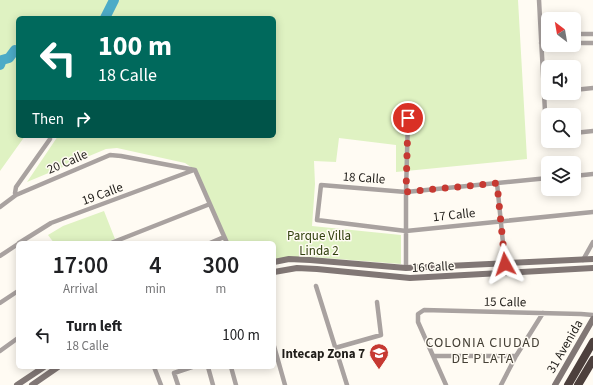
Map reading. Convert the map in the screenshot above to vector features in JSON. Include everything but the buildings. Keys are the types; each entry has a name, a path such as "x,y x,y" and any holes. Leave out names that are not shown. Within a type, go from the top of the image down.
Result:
{"highway":[{"path":"568,385 593,342"},
{"path":"578,385 593,360"}],"main road":[{"name":"16 Calle","path":"276,262 290,259 406,268 593,260"},
{"name":"16 Calle","path":"276,272 297,268 410,278 593,268"},
{"name":"31 Avenida","path":"555,385 593,319"},
{"path":"17,385 41,369"},
{"path":"32,385 55,369"}],"street":[{"path":"539,0 541,35"},
{"path":"581,34 593,34"},
{"path":"581,43 593,43"},
{"path":"581,89 593,88"},
{"path":"406,268 408,118"},
{"path":"581,132 593,131"},
{"path":"16,196 16,187 50,139"},
{"name":"20 Calle","path":"0,207 16,196 110,155 195,170"},
{"path":"195,170 226,241"},
{"name":"19 Calle","path":"22,241 51,223 195,170"},
{"path":"581,175 593,174"},
{"name":"18 Calle","path":"317,220 322,185 406,192 541,179"},
{"path":"497,183 506,273"},
{"path":"116,241 210,204"},
{"name":"17 Calle","path":"317,220 406,231 501,220 593,212"},
{"path":"215,241 224,237"},
{"path":"583,260 593,242"},
{"name":"19 Calle","path":"0,256 16,245"},
{"path":"316,286 347,385"},
{"path":"0,303 16,292"},
{"path":"335,348 381,335 377,302"},
{"name":"15 Calle","path":"433,356 418,322 418,314 424,310 580,314 593,316"},
{"path":"502,385 516,356 543,313"},
{"path":"0,351 16,339"},
{"path":"276,353 285,385"},
{"path":"446,385 433,356 516,356"},
{"path":"155,369 160,385"},
{"path":"178,385 174,373 186,369"},
{"path":"209,369 213,385"},
{"path":"232,369 236,385"}],"green space":[{"name":"Parque Villa Linda 2","path":"0,0 518,0 527,159 396,172 396,145 339,138 336,162 314,161 315,184 312,226 401,235 401,264 301,256 276,262 276,241 226,241 197,171 185,163 117,148 106,149 27,182 57,138 276,138 276,16 16,16 16,138 24,138 0,171"},
{"path":"104,211 115,239 110,241 52,241 48,235 63,226"}],"waterway":[{"path":"106,16 114,0"},
{"path":"0,65 2,60 9,58 16,50"}],"place":[{"name":"Intecap Zona 7","path":"379,370"}],"district":[{"name":"COLONIA CIUDAD DE PLATA","path":"483,350"}],"route":[{"path":"408,118 406,192 497,183 505,264"}]}
